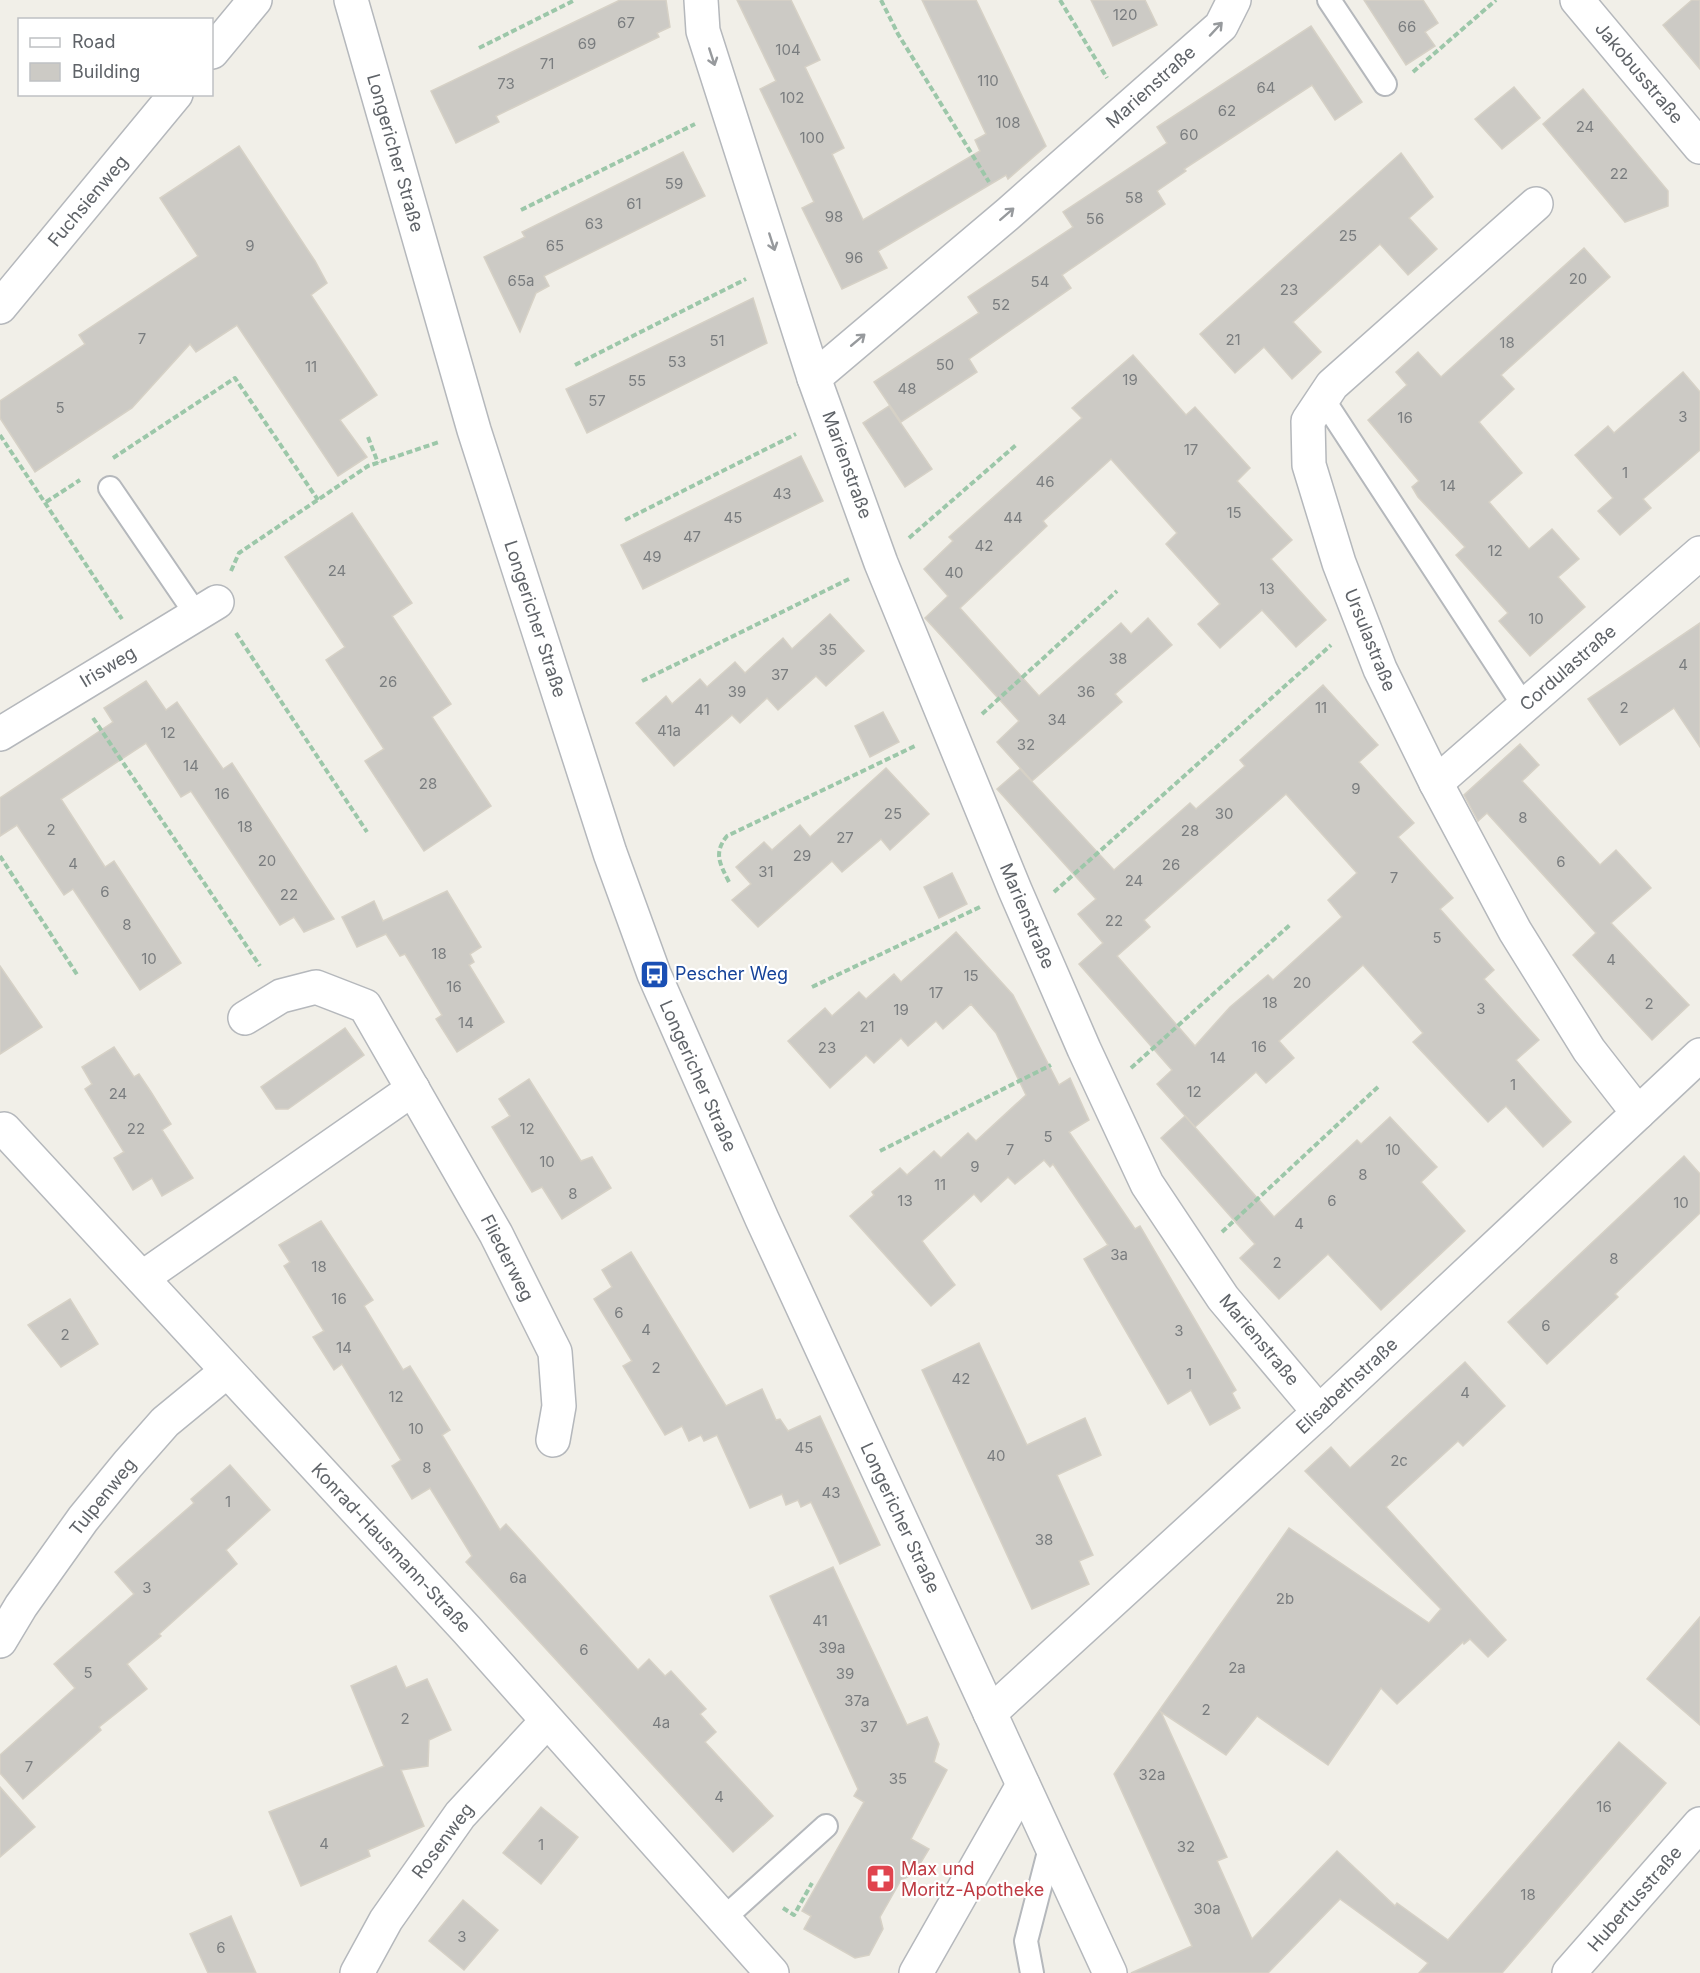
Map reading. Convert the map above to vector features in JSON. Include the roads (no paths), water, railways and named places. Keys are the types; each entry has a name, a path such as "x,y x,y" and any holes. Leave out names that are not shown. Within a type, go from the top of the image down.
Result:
{"street":[{"path":"213,51 255,0"},
{"name":"Longericher Straße","path":"351,0 474,430 610,853 654,974 757,1208 1050,1848 1110,1973"},
{"name":"Marienstraße","path":"701,0 703,31 814,378 881,563 1021,903 1084,1049 1147,1185 1194,1258 1223,1298 1319,1412"},
{"name":"Marienstraße","path":"814,378 1009,213 1221,26 1234,0"},
{"name":"Jakobusstraße","path":"1577,0 1700,147"},
{"name":"Fuchsienweg","path":"0,307 174,96"},
{"name":"Ursulastraße","path":"1536,204 1332,385 1308,421 1309,465 1339,563 1380,669 1436,783 1515,931 1589,1050 1638,1113"},
{"name":"Cordulastraße","path":"1436,783 1700,553"},
{"name":"Irisweg","path":"0,734 206,608"},
{"name":"Fliederweg","path":"245,1018 281,996 316,987 365,1006 496,1234 555,1352 559,1406 553,1440"},
{"name":"Elisabethstraße","path":"990,1713 1319,1412 1700,1055"},
{"path":"142,1278 413,1089"},
{"name":"Konrad-Hausmann-Straße","path":"3,1129 467,1630 546,1722 772,1973"},
{"name":"Tulpenweg","path":"0,1641 21,1605 83,1519 128,1464 165,1422 228,1371"},
{"name":"Rosenweg","path":"357,1973 386,1920 460,1815 546,1722"},
{"path":"916,1973 1023,1785"},
{"name":"Hubertusstraße","path":"1569,1973 1700,1824"}],"lane":[{"path":"1329,0 1385,84"},
{"path":"1323,399 1524,706"},
{"path":"110,488 206,608"},
{"path":"723,1919 826,1826"},
{"path":"1032,1973 1026,1941 1050,1848"}],"place":[{"name":"Pescher Weg","path":"654,974"},
{"name":"Max und Moritz-Apotheke","path":"880,1879"}]}
